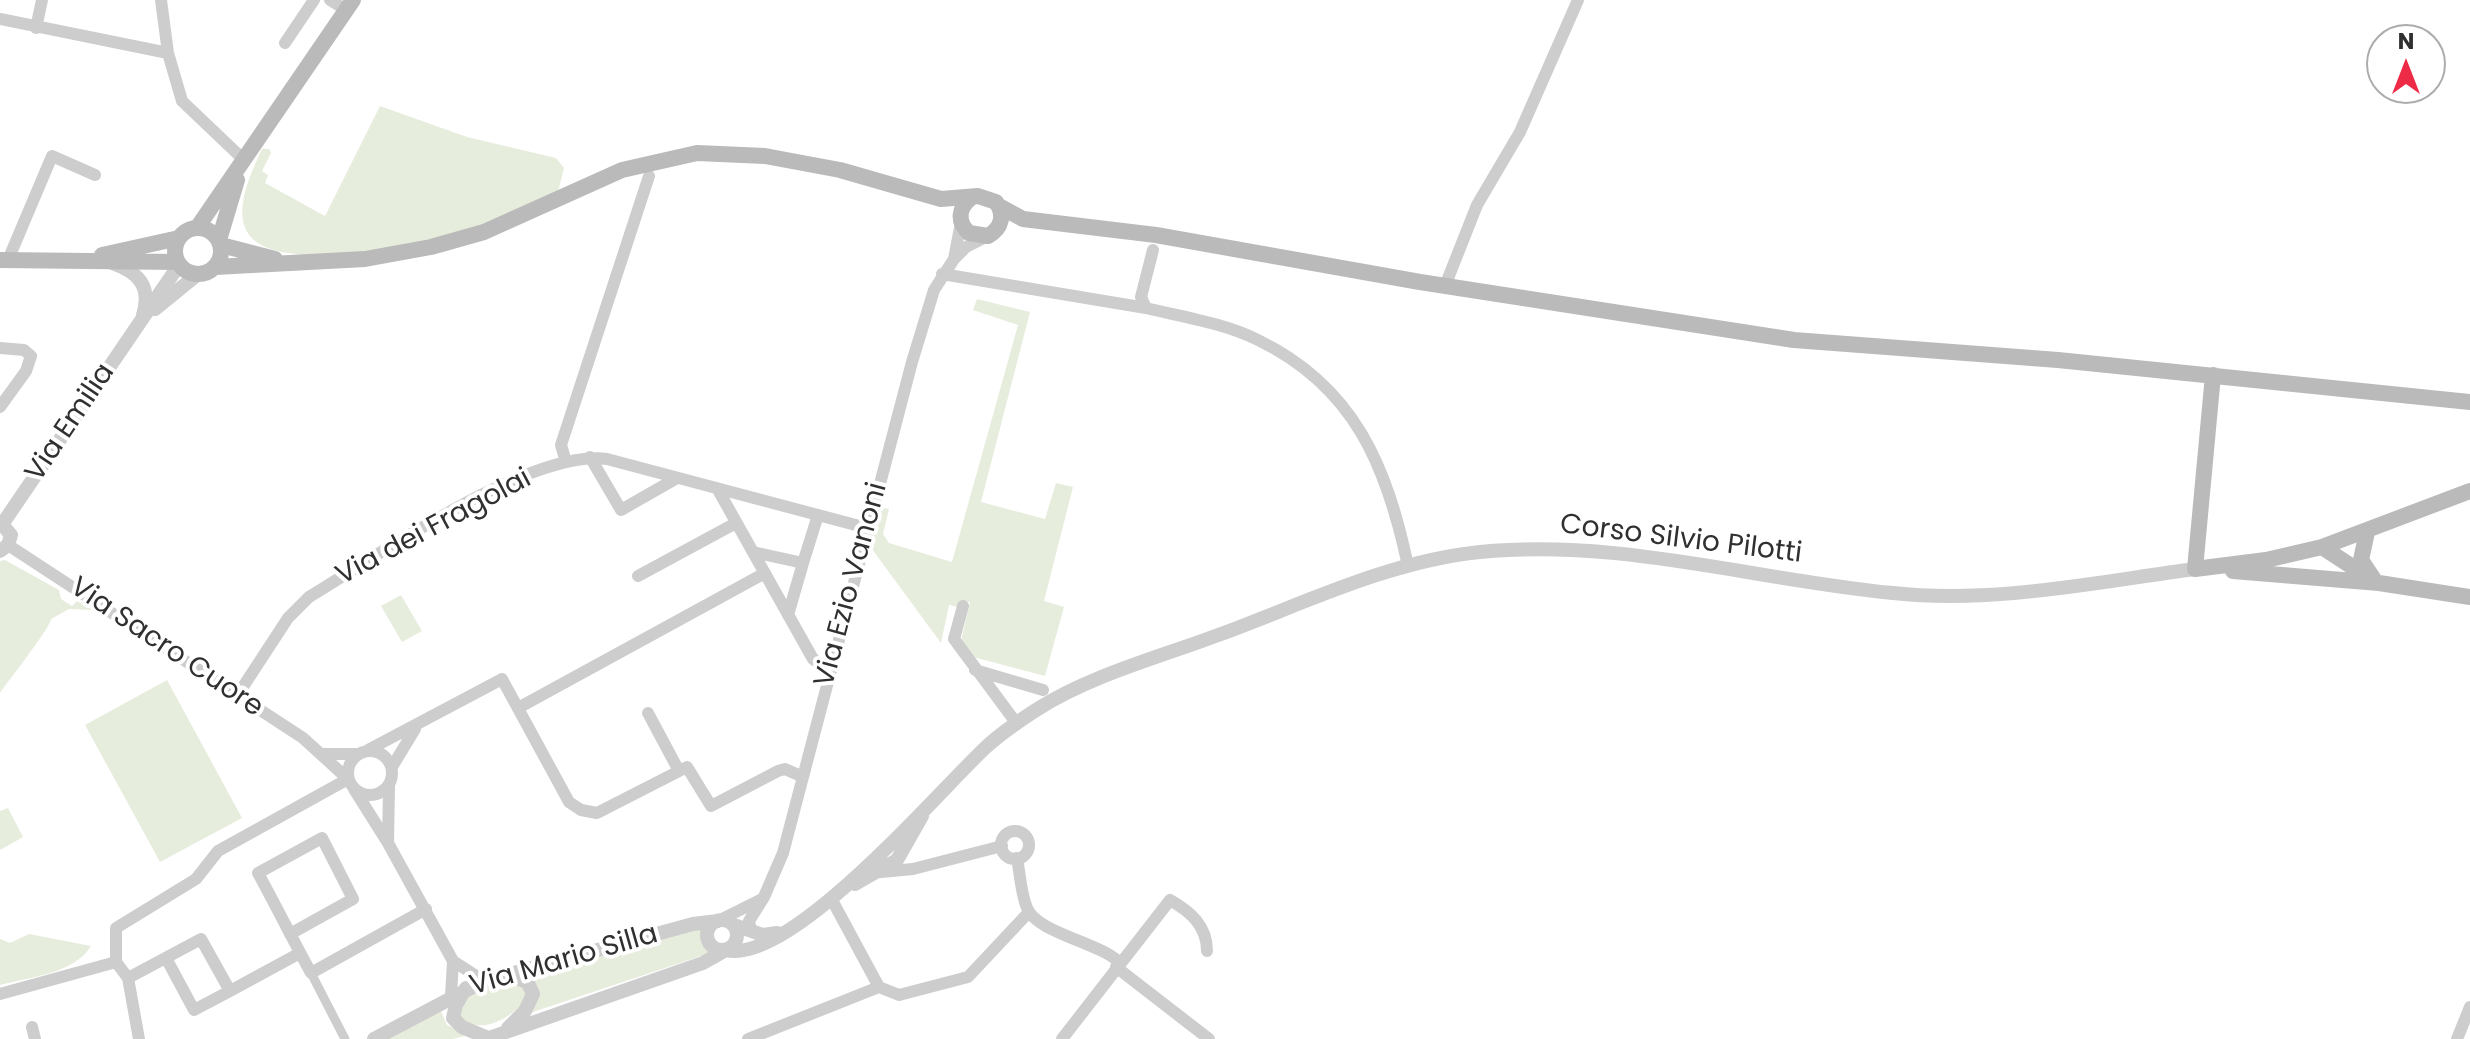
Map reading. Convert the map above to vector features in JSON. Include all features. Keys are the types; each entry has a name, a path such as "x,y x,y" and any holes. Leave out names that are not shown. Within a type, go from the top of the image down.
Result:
{"main road":[{"path":"77,260 179,238 197,228 349,5"},
{"path":"4,260 178,264 198,274 215,267 365,259 431,247 484,232 622,170 697,153 765,156 840,170 927,196 985,196 1023,219 1156,235 1445,286 1794,340 2213,375 2470,402"},
{"path":"215,267 244,160"},
{"path":"927,196 975,236 1049,223"},
{"path":"961,222 962,208 971,198"},
{"path":"991,234 1002,217 999,206"},
{"path":"197,228 209,231 220,243 293,262"},
{"path":"178,264 175,250 179,238"},
{"path":"2213,375 2195,569 2379,583 2470,597"},
{"name":"Corso Silvio Pilotti","path":"2195,569 2317,549 2470,491"},
{"path":"2367,532 2361,560 2366,572 2379,583"},
{"path":"2326,580 2313,569 2317,549 2379,583"}],"street":[{"path":"36,28 42,0"},
{"path":"161,0 168,53 182,101 244,160"},
{"path":"285,43 314,0"},
{"path":"330,0 349,5"},
{"path":"1445,286 1477,205 1520,132 1578,0"},
{"path":"0,19 168,53"},
{"path":"4,260 52,156 95,175"},
{"path":"566,462 561,445 649,176"},
{"path":"954,259 961,222"},
{"path":"954,259 966,247 991,234"},
{"path":"1146,308 1141,297 1153,250"},
{"name":"Via Ezio Vanoni","path":"751,931 749,921 764,897 783,853 912,362 942,274 954,259"},
{"path":"111,262 130,269 144,283 146,296 140,323"},
{"name":"Via Emilia","path":"2,523 178,264"},
{"name":"Via Emilia","path":"140,323 198,274"},
{"path":"942,274 1146,308 1216,324 1256,339 1292,358 1347,407 1382,469 1408,566"},
{"path":"0,348 24,350 31,356 26,371 0,407"},
{"path":"590,457 621,510 677,478"},
{"name":"Via dei Fragolai","path":"237,696 288,618 309,597 467,504 536,471 566,462 590,457 867,528"},
{"path":"717,488 813,659 830,671"},
{"path":"788,615 818,515"},
{"path":"2,523 10,530 4,548"},
{"path":"638,576 736,523"},
{"name":"Via Sacro Cuore","path":"4,548 237,696 322,754 351,784 388,843 453,961"},
{"name":"Corso Silvio Pilotti","path":"526,1025 703,963 726,950 735,952 753,947 786,932 832,900 989,744 1039,708 1109,676 1408,566 1483,552 1553,550 1627,554 1882,592 1949,597 2012,593 2195,569"},
{"path":"753,552 803,563"},
{"path":"518,708 765,573"},
{"path":"963,606 954,639 1017,724"},
{"path":"975,670 1043,690"},
{"path":"351,784 350,762 363,752 416,727 502,679 569,802 581,810 597,813 679,771 691,768 711,806 778,771 785,769 801,776"},
{"path":"648,713 679,771"},
{"path":"388,843 392,767 416,727"},
{"path":"322,754 363,752 386,757 392,767"},
{"path":"351,784 366,795 379,794 389,786"},
{"path":"139,1039 128,978 116,962 116,928 196,879 218,851 351,784"},
{"name":"Corso Silvio Pilotti","path":"846,887 886,868 902,850 933,799"},
{"path":"1015,831 1023,834 1029,846 1025,854 1017,858 1005,854 1002,846 1006,834 1015,831"},
{"path":"290,934 353,899 322,838 258,873 345,1039"},
{"path":"923,867 902,850 884,848 886,868 923,867 1002,846"},
{"path":"1017,858 1029,912 1042,923 1103,948 1209,1039"},
{"path":"734,925 738,938 726,950 717,950 708,940 710,927 764,897"},
{"path":"832,900 879,987 899,995 968,977 1029,912"},
{"path":"1062,1039 1170,900 1187,910 1207,934 1207,951"},
{"path":"311,973 426,909"},
{"path":"718,921 763,935 786,932"},
{"name":"Via Mario Silla","path":"374,1039 466,988 506,973 693,924 718,921"},
{"path":"128,978 201,939 230,991"},
{"path":"166,958 194,1010 300,953"},
{"path":"451,996 453,961 484,981"},
{"path":"0,994 116,962"},
{"path":"466,988 456,1005 453,1018 462,1027 492,1037 526,1025 532,988 524,979 506,973"},
{"path":"748,1039 879,987"},
{"path":"2457,1039 2470,1007"}],"green space":[{"path":"380,106 467,137 556,158 564,168 558,192 462,233 384,250 352,254 290,253 266,247 250,236 242,216 243,204 262,149 269,149 271,153 262,171 268,175 265,183 325,216"},
{"path":"977,299 1030,312 981,502 1045,519 1056,483 1073,487 1044,601 1064,607 1045,676 973,657 961,641 970,602 959,601 958,607 949,605 941,643 869,545 880,507 889,509 883,534 889,543 952,562 1018,325 973,310"},
{"path":"5,560 59,590 61,599 72,606 77,601 93,610 69,609 51,619 0,693 0,561"},
{"path":"401,595 422,631 402,642 381,606"},
{"path":"167,680 242,818 160,862 85,725"},
{"path":"8,808 23,837 0,850 0,811"},
{"path":"705,925 704,942 713,952 530,1013 537,994 536,985 529,975"},
{"path":"29,934 91,946 63,969 0,985 0,939 10,943"},
{"path":"505,979 523,982 527,999 513,1012 487,1025 469,1023 460,1017 470,996"},
{"path":"441,1011 447,1025 469,1035 453,1039 386,1039"}]}
